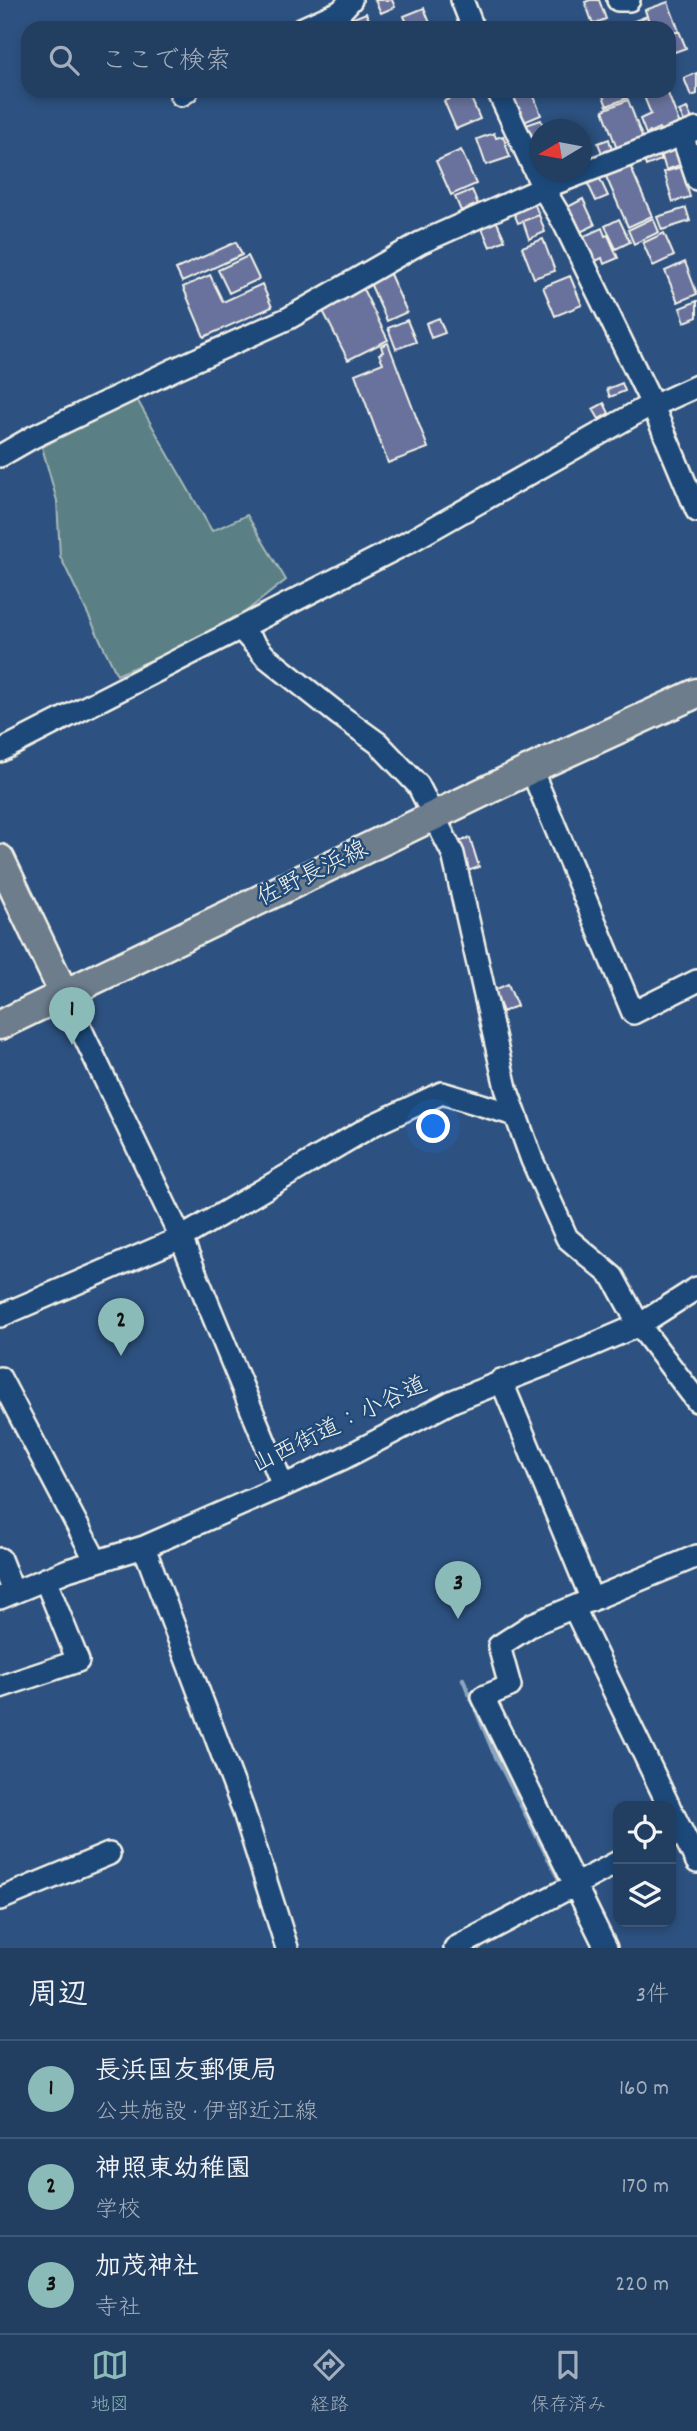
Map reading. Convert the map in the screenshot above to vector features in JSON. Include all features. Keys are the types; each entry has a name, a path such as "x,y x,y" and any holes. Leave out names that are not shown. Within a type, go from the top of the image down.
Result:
{"main road":[{"name":"佐野長浜線","path":"0,1025 531,769 697,693"},
{"path":"0,859 64,994"}],"street":[{"path":"319,21 341,11 351,0"},
{"path":"462,0 470,21"},
{"path":"618,0 629,0"},
{"path":"501,98 543,188 565,223 653,405 697,511"},
{"path":"0,456 128,391 289,318 420,243 543,188 690,132 697,179"},
{"path":"0,751 407,543 653,405 697,386"},
{"path":"240,628 266,657 378,743 418,785 453,854 506,1088 532,1160 567,1238 613,1277 639,1325 697,1401"},
{"path":"531,769 633,1013 697,981"},
{"path":"64,994 181,1238 282,1486"},
{"path":"0,1317 181,1238 373,1125 442,1093 515,1115"},
{"name":"山西街道：小谷道","path":"6,1595 96,1561 144,1547 282,1486 342,1459 453,1401 639,1325 697,1288"},
{"path":"0,1378 96,1561"},
{"path":"501,1380 583,1604 665,1801"},
{"path":"144,1547 243,1809 286,1948"},
{"path":"606,1948 483,1697 510,1686 499,1646 533,1624 697,1556"},
{"path":"0,1559 6,1595"},
{"path":"0,1687 78,1661 46,1579"},
{"path":"676,1826 697,1862"},
{"path":"0,1899 109,1854"},
{"path":"455,1948 613,1864"}],"green space":[{"path":"135,396 212,531 247,515 286,580 225,628 117,675 60,556 57,501 42,447"}],"building":[{"path":"375,0 392,0 395,7 381,13"},
{"path":"599,0 606,19 592,21 585,2"},
{"path":"668,2 675,21 649,21 645,10"},
{"path":"424,8 429,21 406,21 404,16"},
{"path":"366,13 370,21 352,21 351,19"},
{"path":"647,16 649,21 634,21"},
{"path":"679,31 686,48 676,52 676,32"},
{"path":"697,73 697,94 691,96 684,78"},
{"path":"451,98 471,98 480,119 456,129 444,101"},
{"path":"506,98 535,98 541,115 517,125"},
{"path":"604,98 627,98 607,106"},
{"path":"645,98 670,98 681,127 662,135 659,128 646,134 640,119 651,114"},
{"path":"628,100 643,139 617,149 603,110"},
{"path":"687,108 692,119 684,122 679,111"},
{"path":"529,124 529,147 528,147 520,127"},
{"path":"494,133 496,138 503,136 510,157 486,165 477,139"},
{"path":"609,139 612,150 602,153 598,143"},
{"path":"674,145 680,165 666,170 660,150"},
{"path":"461,150 476,184 451,195 436,161"},
{"path":"658,151 661,160 646,166 643,157"},
{"path":"628,161 652,216 628,227 604,172"},
{"path":"681,167 690,197 673,202 664,172"},
{"path":"599,177 608,196 596,201 587,182"},
{"path":"472,190 478,204 461,211 455,197"},
{"path":"583,199 595,225 576,234 564,209"},
{"path":"533,200 539,215 518,223 512,208"},
{"path":"686,208 690,221 662,230 657,217"},
{"path":"539,215 545,232 529,239 523,221"},
{"path":"495,218 505,240 490,247 480,224"},
{"path":"653,218 659,232 634,244 628,230"},
{"path":"619,219 630,242 616,249 605,226"},
{"path":"602,228 618,258 604,264 602,258 592,263 580,238"},
{"path":"664,233 674,256 653,266 643,243"},
{"path":"543,239 555,271 534,278 522,247"},
{"path":"236,242 242,255 182,282 176,269"},
{"path":"248,256 259,279 229,293 218,270"},
{"path":"685,262 697,294 678,302 665,271"},
{"path":"389,272 407,312 387,321 369,281"},
{"path":"210,275 223,302 262,284 272,307 204,337 183,287"},
{"path":"570,276 582,305 555,316 543,287"},
{"path":"361,285 388,340 348,360 320,305"},
{"path":"697,301 697,317 685,322 680,308"},
{"path":"439,318 445,333 431,338 426,323"},
{"path":"407,320 416,342 396,349 388,328"},
{"path":"388,343 428,448 388,463 355,374 383,363 379,354 383,352 381,346"},
{"path":"622,383 625,391 610,397 607,389"},
{"path":"604,403 609,413 599,419 593,409"},
{"path":"470,838 479,867 465,872 455,843"},
{"path":"508,984 517,1006 503,1012 494,990"}],"waterway":[{"path":"463,1679 493,1751 561,1883"}],"place":[{"name":"長浜国友郵便局","path":"72,1045"},
{"name":"神照東幼稚園","path":"121,1356"},
{"name":"加茂神社","path":"458,1619"}]}
